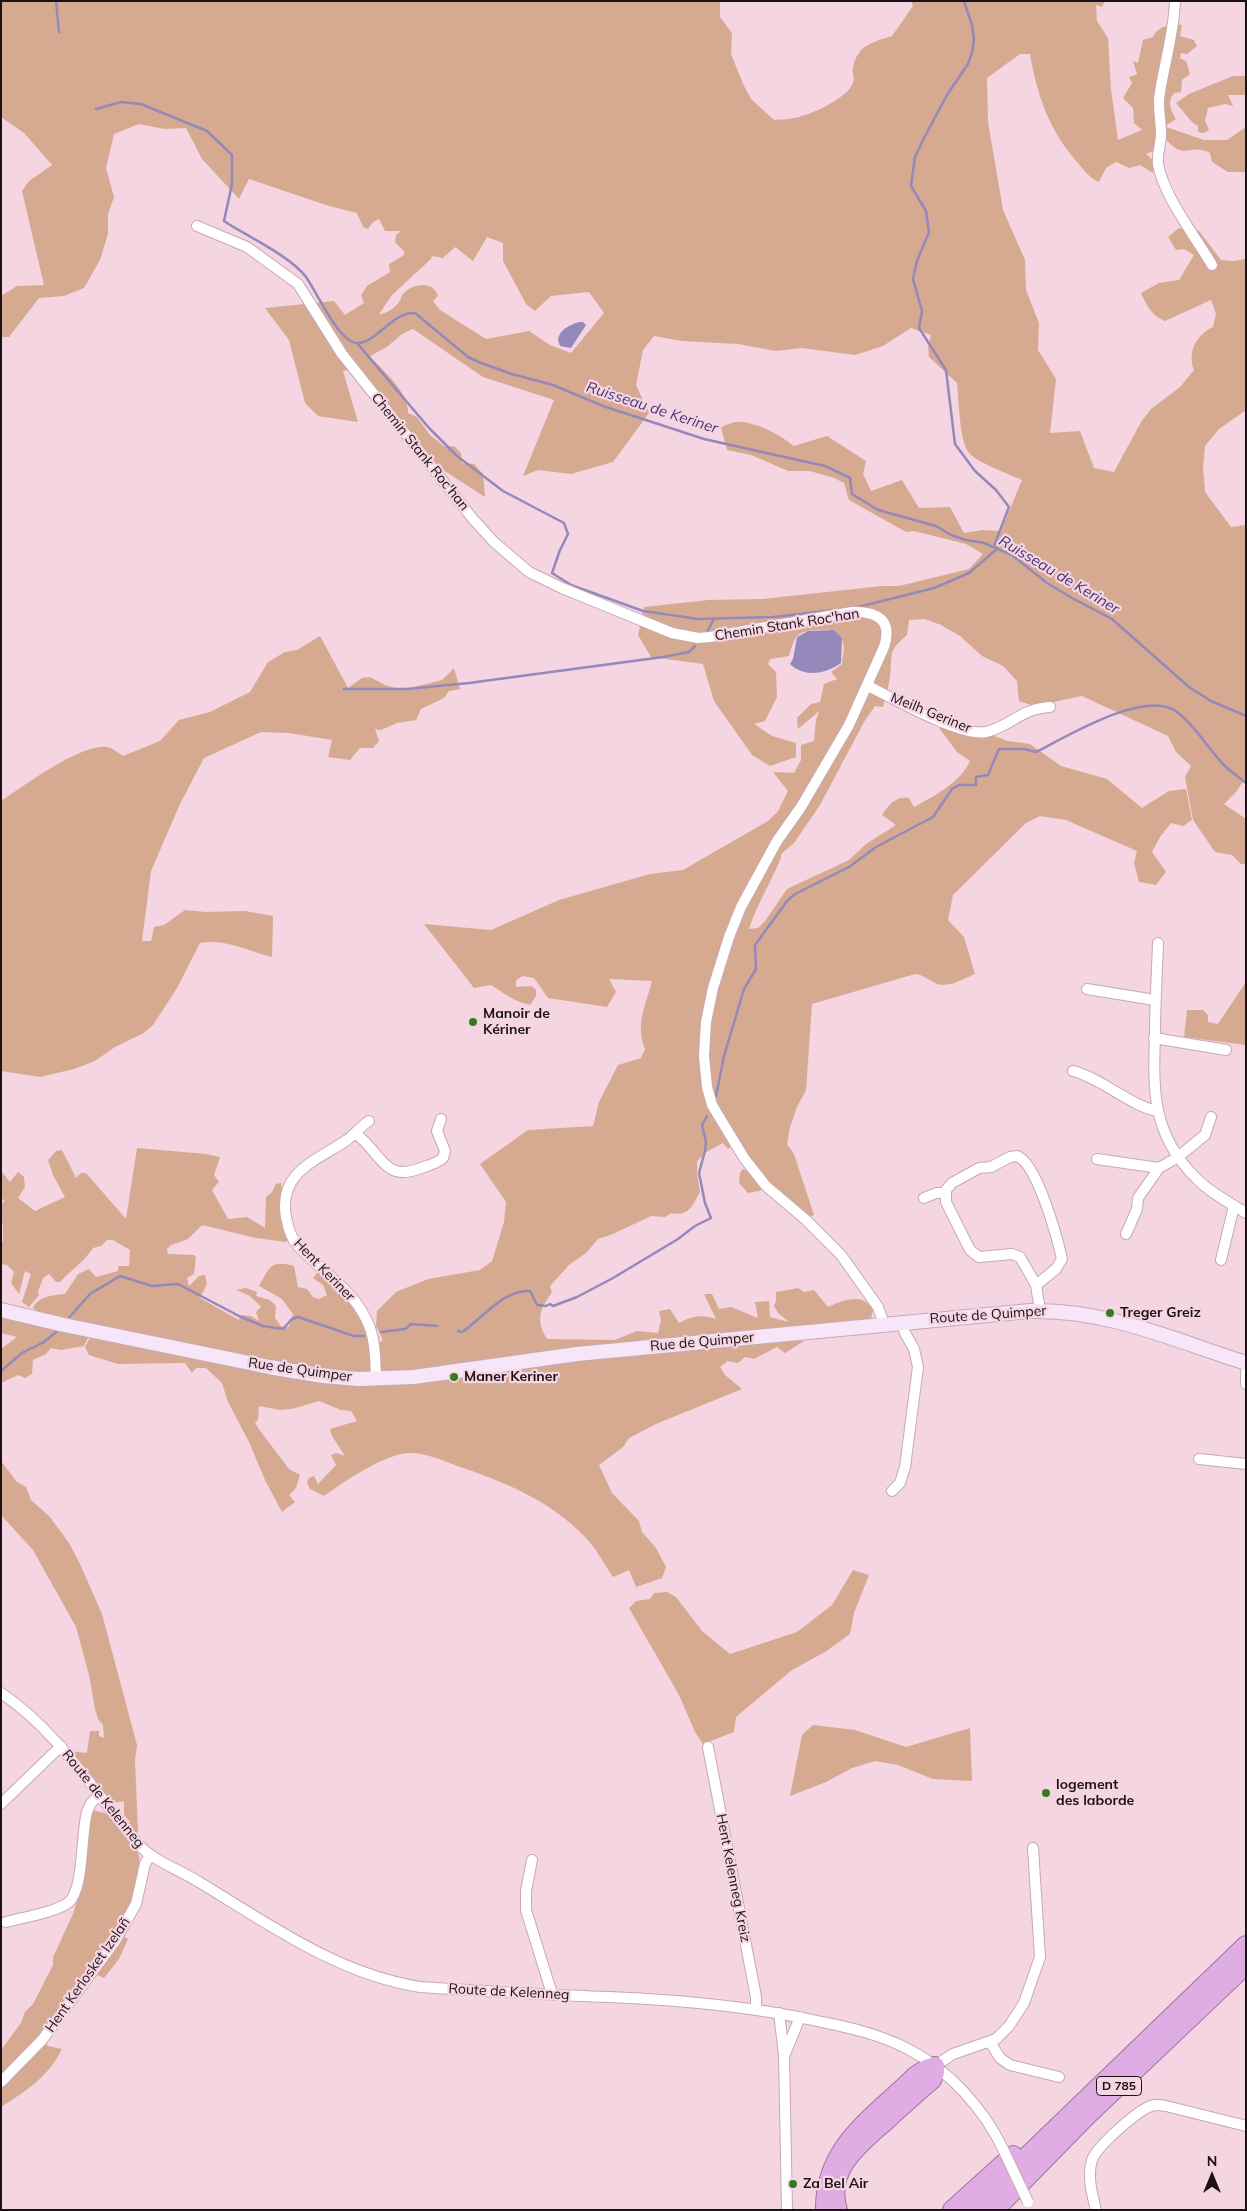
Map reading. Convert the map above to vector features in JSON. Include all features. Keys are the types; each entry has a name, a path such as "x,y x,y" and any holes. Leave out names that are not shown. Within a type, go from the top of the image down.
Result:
{"highway":[{"name":"D 785","path":"975,2210 1059,2124 1246,1945"},
{"name":"D 785","path":"995,2210 1087,2116 1246,1965"},
{"path":"825,2210 825,2194 830,2172 844,2145 915,2076 935,2066 932,2080 859,2144 845,2161 836,2181 838,2210"},
{"path":"952,2210 1036,2134 1059,2124"}],"main road":[{"name":"Rue de Quimper","path":"1,1310 79,1329 286,1371 323,1376 376,1379 434,1375 576,1354 902,1322"},
{"name":"Route de Quimper","path":"902,1322 1040,1310 1081,1313 1116,1320 1246,1363"}],"street":[{"path":"1175,1 1169,49 1158,102 1161,132 1158,164 1172,198 1212,265"},
{"name":"Chemin Stank Roc'han","path":"198,226 246,247 295,281 342,354 467,511 494,542 529,572 555,585 665,630 698,638 842,613 868,612 884,622 887,637 868,686 849,725 816,783 777,841 741,907 729,937 713,988 706,1022 704,1056 707,1087 712,1104 744,1158 766,1186 829,1241 874,1300 880,1310 884,1324"},
{"name":"Meilh Geriner","path":"868,686 927,714 974,732 985,732 994,729 1029,710 1050,707"},
{"path":"1158,943 1154,1038 1154,1085 1157,1112 1178,1158 1203,1184 1246,1213"},
{"path":"1087,989 1155,1000"},
{"path":"1154,1038 1226,1050"},
{"path":"1073,1071 1086,1075 1144,1107 1157,1112"},
{"path":"1126,1234 1137,1209 1138,1198 1159,1168 1178,1158 1205,1135 1211,1117"},
{"path":"356,1134 366,1141 389,1169 403,1174 429,1166 443,1158 445,1151 436,1131 441,1119"},
{"name":"Hent Keriner","path":"369,1121 356,1134 310,1163 293,1177 287,1188 285,1212 289,1230 295,1242 342,1286 367,1319 374,1344 376,1379"},
{"path":"1036,1285 1056,1269 1062,1259 1045,1199 1026,1161 1017,1156 1010,1157 991,1167 979,1168 952,1183 945,1193 946,1202 970,1250 975,1256 984,1257 1018,1255 1036,1285 1040,1310"},
{"path":"1097,1159 1159,1168"},
{"path":"924,1198 936,1193 945,1193"},
{"path":"1221,1260 1234,1206"},
{"path":"892,1491 900,1483 905,1467 918,1367 912,1344 905,1333 902,1322"},
{"path":"1246,1372 1246,1384"},
{"path":"1199,1459 1246,1464"},
{"name":"Route de Kelenneg","path":"1,1693 32,1717 61,1746 133,1837 150,1855 297,1942 361,1972 394,1982 420,1987 664,1999 756,2009 869,2033 909,2050 935,2066 980,2113 1003,2150 1030,2206"},
{"path":"1,1804 61,1746"},
{"name":"Hent Kelenneg Kreiz","path":"708,1747 740,1910 756,1998 756,2009"},
{"path":"6,1922 56,1908 68,1903 73,1898 78,1883 86,1812 91,1803 100,1796"},
{"path":"935,2066 953,2054 990,2042 1009,2026 1020,2011 1029,1991 1040,1956 1033,1848"},
{"name":"Hent Kerlosket Izelañ","path":"1,2082 42,2040 115,1941 136,1904 145,1864 150,1855"},
{"path":"532,1860 526,1891 526,1910 552,1994"},
{"path":"779,2013 784,2055 787,2210"},
{"path":"784,2055 800,2017"},
{"path":"990,2042 998,2055 1006,2063 1059,2077"},
{"path":"1096,2210 1090,2174 1093,2159 1110,2139 1144,2110 1154,2105 1166,2106 1246,2126"}],"shaded area":[{"path":"1,1 720,1 720,17 732,33 731,54 744,86 751,99 774,120 801,117 844,95 853,83 853,68 858,54 862,49 878,40 892,36 913,6 911,1 1105,1 1102,7 1096,5 1097,21 1108,38 1111,89 1118,140 1142,130 1134,123 1133,108 1123,98 1132,83 1129,77 1137,74 1133,61 1138,63 1143,40 1153,37 1158,30 1165,26 1182,25 1180,36 1194,40 1197,46 1187,54 1181,53 1180,58 1186,61 1190,74 1182,80 1181,92 1174,93 1170,103 1176,119 1164,127 1154,151 1146,154 1153,160 1153,173 1140,165 1129,168 1116,162 1106,168 1099,182 1087,174 1067,150 1052,125 1036,84 1030,54 1020,54 987,78 988,122 1003,210 1025,260 1026,290 1039,323 1038,350 1056,379 1050,433 1080,431 1094,468 1114,472 1141,422 1151,409 1180,387 1194,370 1192,351 1194,345 1207,330 1213,327 1216,314 1211,300 1165,321 1153,313 1145,302 1141,293 1159,283 1179,280 1194,255 1184,249 1176,250 1168,237 1179,228 1199,231 1221,260 1246,259 1246,410 1219,429 1205,446 1203,467 1205,492 1231,527 1246,525 1246,777 1236,792 1224,804 1246,819 1246,864 1241,864 1232,855 1215,852 1193,820 1185,777 1191,766 1176,752 1168,736 1082,696 1034,706 1019,701 1017,681 1003,666 982,656 960,636 941,625 925,619 909,620 907,635 896,645 892,653 883,707 875,706 864,722 820,805 794,843 781,854 781,858 749,929 758,928 765,921 787,889 849,860 866,844 896,825 882,815 893,802 900,798 909,798 914,807 946,788 960,776 970,761 957,752 939,728 946,725 976,735 994,736 1008,741 1030,744 1061,766 1107,779 1142,808 1169,791 1186,789 1192,820 1183,826 1171,823 1160,837 1152,852 1166,872 1156,885 1139,882 1134,863 1137,851 1066,820 1040,816 1026,823 953,895 948,920 964,937 975,974 954,983 943,985 915,974 812,1004 806,1090 797,1107 790,1127 787,1144 794,1154 814,1215 809,1217 770,1185 759,1191 748,1193 739,1183 740,1173 743,1169 751,1172 735,1144 728,1149 723,1143 708,1151 697,1161 700,1192 695,1202 686,1212 671,1213 665,1217 651,1216 598,1239 587,1252 569,1265 550,1286 552,1292 544,1304 540,1315 541,1326 547,1339 615,1340 637,1331 658,1333 661,1320 659,1311 670,1309 679,1323 697,1316 716,1319 704,1294 712,1294 719,1309 731,1307 758,1318 755,1302 769,1301 770,1317 789,1322 778,1313 774,1306 776,1292 798,1288 804,1292 814,1290 828,1307 847,1300 859,1299 869,1304 873,1310 871,1319 798,1327 807,1335 804,1341 785,1353 777,1347 754,1359 745,1357 738,1363 728,1361 720,1367 725,1375 742,1389 656,1424 629,1438 623,1447 599,1465 612,1493 639,1521 642,1532 656,1548 666,1567 662,1578 636,1587 629,1570 613,1577 589,1541 572,1524 542,1503 494,1479 428,1455 408,1453 388,1458 376,1463 324,1496 310,1489 307,1482 309,1478 314,1476 318,1484 336,1465 331,1455 336,1453 345,1456 332,1436 330,1429 357,1421 351,1411 341,1410 319,1401 292,1409 280,1410 259,1406 258,1420 255,1422 258,1428 289,1469 300,1475 296,1488 289,1495 295,1502 282,1512 228,1402 222,1383 206,1368 196,1368 192,1373 185,1363 118,1364 89,1355 85,1347 97,1324 64,1321 47,1316 33,1308 42,1299 65,1294 78,1274 89,1269 96,1277 118,1271 118,1266 129,1266 130,1250 113,1240 107,1240 101,1246 93,1248 82,1262 60,1282 56,1282 49,1274 43,1278 38,1292 39,1295 29,1307 22,1302 31,1274 25,1271 19,1294 11,1283 14,1272 7,1265 1,1264 1,1242 3,1242 3,1237 1,1204 5,1201 1,1198 1,1171 10,1182 18,1172 24,1177 25,1187 18,1198 35,1211 65,1197 53,1175 48,1160 56,1151 62,1150 76,1178 81,1173 86,1173 126,1219 137,1148 220,1157 214,1175 219,1182 212,1190 228,1219 247,1217 265,1228 266,1197 272,1192 276,1184 281,1183 288,1238 286,1242 256,1238 202,1225 188,1239 171,1245 167,1249 168,1254 194,1255 196,1257 194,1274 187,1278 189,1286 199,1276 205,1275 207,1284 200,1298 239,1320 241,1315 251,1316 259,1321 256,1312 261,1307 250,1296 236,1290 246,1288 257,1292 256,1296 270,1300 276,1306 275,1318 281,1326 289,1327 293,1314 282,1299 259,1286 272,1266 286,1264 294,1266 298,1287 307,1289 313,1297 319,1299 327,1295 323,1285 313,1278 318,1272 329,1278 345,1294 377,1344 383,1340 376,1326 377,1311 396,1292 428,1279 480,1270 492,1261 504,1222 506,1202 480,1164 528,1130 593,1126 599,1102 618,1065 641,1058 645,1049 642,1040 641,1023 652,981 609,979 616,992 607,1007 548,998 534,978 523,976 516,980 516,987 532,986 536,990 536,996 530,1005 525,1004 491,985 474,988 424,924 491,930 559,900 650,874 683,870 768,821 778,811 788,791 773,772 794,773 801,760 801,745 814,741 819,711 798,729 797,718 811,704 820,702 824,684 837,679 831,672 842,664 844,646 841,638 834,630 815,630 800,633 794,640 789,656 770,659 768,664 776,672 777,697 765,721 754,724 772,736 796,743 796,757 770,766 752,755 714,701 703,664 651,657 638,635 644,607 708,600 763,599 882,586 899,586 969,569 983,554 966,544 914,531 906,532 849,500 844,483 834,478 810,471 788,471 751,455 727,450 721,427 738,422 747,423 762,427 794,446 827,436 866,461 863,474 871,491 902,480 919,508 950,507 964,533 983,530 1001,531 1022,480 986,464 969,453 961,430 957,383 929,357 928,347 931,335 911,328 883,346 855,355 802,348 776,351 738,344 682,341 654,336 643,350 636,385 649,413 613,462 571,474 538,470 523,476 554,400 483,377 413,329 402,334 387,347 370,356 400,390 407,405 408,413 417,417 430,435 445,447 454,446 461,453 462,463 474,464 483,474 485,497 440,468 424,454 376,398 348,370 343,371 358,422 318,416 305,403 289,340 265,308 334,301 345,315 364,303 361,295 367,286 390,272 389,264 404,255 404,251 395,242 396,235 401,231 385,231 379,219 373,222 368,229 363,227 357,213 329,206 249,179 239,199 202,159 186,128 164,129 139,124 114,134 106,168 114,197 108,214 108,234 100,260 84,288 64,296 39,298 9,337 1,337 1,296 17,286 44,285 22,191 29,181 52,165 24,133 1,117","holes":["487,237 503,243 503,261 526,304 535,311 551,296 589,292 604,313 571,353 550,345 529,331 486,339 440,310 433,301 438,296 432,287 427,285 416,286 406,291 393,308 379,314 392,295 432,258 431,256 443,258 455,247 473,261"]},
{"path":"1233,76 1246,76 1246,95 1228,95 1233,106 1225,104 1208,108 1205,121 1209,130 1204,133 1198,132 1198,126 1192,122 1176,103 1189,94"},
{"path":"1166,127 1204,140 1227,140 1246,127 1246,172 1228,172 1212,162 1210,153 1203,150 1183,151 1177,149 1164,137"},
{"path":"583,322 586,325 571,348 560,346 558,340 560,333 568,326"},
{"path":"834,630 842,638 841,663 829,670 815,673 802,671 790,664 793,659 797,637 808,631"},
{"path":"320,636 348,688 362,678 370,677 385,685 402,690 442,680 454,668 460,689 449,691 444,698 421,709 416,720 397,723 381,730 375,729 379,741 373,748 360,748 350,760 328,757 332,740 289,733 261,732 204,758 180,804 151,871 142,941 151,941 154,927 164,925 185,910 205,912 245,911 273,916 272,957 219,942 200,943 177,988 153,1025 144,1033 115,1047 95,1061 74,1069 40,1077 1,1071 1,801 52,767 82,752 108,747 123,756 160,741 179,720 210,712 250,692 268,662 285,652 297,650"},
{"path":"1246,982 1246,1045 1184,1037 1187,1010 1203,1010 1208,1015 1208,1022 1218,1024"},
{"path":"1,1315 90,1334 84,1346 61,1350 51,1348 46,1354 33,1360 32,1374 25,1378 18,1375 1,1383 1,1349 17,1337 1,1333"},
{"path":"1,1461 17,1482 26,1487 31,1500 50,1517 69,1543 102,1614 137,1745 135,1760 138,1831 135,1841 140,1865 138,1883 132,1900 116,1932 128,1939 119,1959 104,1978 90,1972 45,2042 48,2046 62,2049 57,2059 36,2082 1,2107 1,2050 21,2023 25,2012 33,2004 53,1965 53,1957 73,1914 80,1891 84,1850 92,1810 108,1814 124,1836 130,1822 124,1815 124,1801 112,1803 98,1791 70,1751 87,1753 90,1731 99,1731 99,1736 104,1738 103,1725 98,1719 95,1709 89,1675 76,1627 33,1550 1,1515"},
{"path":"853,1570 869,1575 854,1613 850,1634 825,1652 792,1670 736,1717 734,1732 703,1744 695,1732 679,1695 629,1608 636,1601 650,1599 654,1593 667,1592 676,1597 702,1631 730,1654 797,1632 832,1605"},
{"path":"813,1725 855,1730 906,1747 970,1728 972,1781 933,1779 898,1765 875,1761 852,1768 826,1782 790,1796 802,1735"}],"waterway":[{"path":"56,1 59,32"},
{"path":"964,1 972,25 974,40 972,53 968,64 947,95 915,157 911,186 926,211 929,232 917,261 913,279 922,311 919,328 946,370 955,444 975,471 996,490 1009,507 994,546"},
{"name":"Ruisseau de Keriner","path":"96,109 121,102 141,104 207,131 232,155 232,184 224,221 279,254 299,269 306,277 335,325 349,340 356,343 363,342 370,339 399,317 415,313 468,357 481,363 553,385 603,406 704,439 825,466 850,478 852,494 878,510 936,526 951,535 984,543 1012,555 1047,583 1112,619 1189,687 1211,701 1246,716"},
{"path":"357,343 429,428 457,456 503,491 564,523 568,534 552,573 571,585 643,611 698,619 773,617 835,610"},
{"path":"858,607 934,588 969,573 998,548"},
{"path":"706,634 714,619"},
{"path":"344,689 407,689 469,683 663,657 689,652 695,646"},
{"path":"716,1096 724,1056 744,989 756,969 755,945 787,901 795,894 849,867 876,847 933,817 952,789 959,785 976,785 976,777 988,775 999,749 1024,749 1036,752 1106,717 1146,706 1163,706 1177,712 1184,718 1225,766 1246,783"},
{"path":"458,1331 462,1332 503,1299 520,1292 530,1291 537,1305 546,1306 550,1304 553,1306 577,1297 613,1278 678,1239 695,1226 711,1218 705,1203 699,1173 706,1142 702,1125 707,1116"},
{"path":"66,1321 90,1294 120,1276 152,1286 178,1284 239,1316 263,1326 283,1329 292,1319 298,1317 354,1336 364,1336"},
{"path":"381,1332 405,1329 411,1324 437,1326"},
{"path":"1,1371 22,1353 44,1342 60,1329"}],"place":[{"name":"Manoir de Kériner","path":"473,1022"},
{"name":"Treger Greiz","path":"1110,1313"},
{"name":"Maner Keriner","path":"454,1377"},
{"name":"logement des laborde","path":"1046,1793"},
{"name":"Za Bel Air","path":"793,2184"}]}
